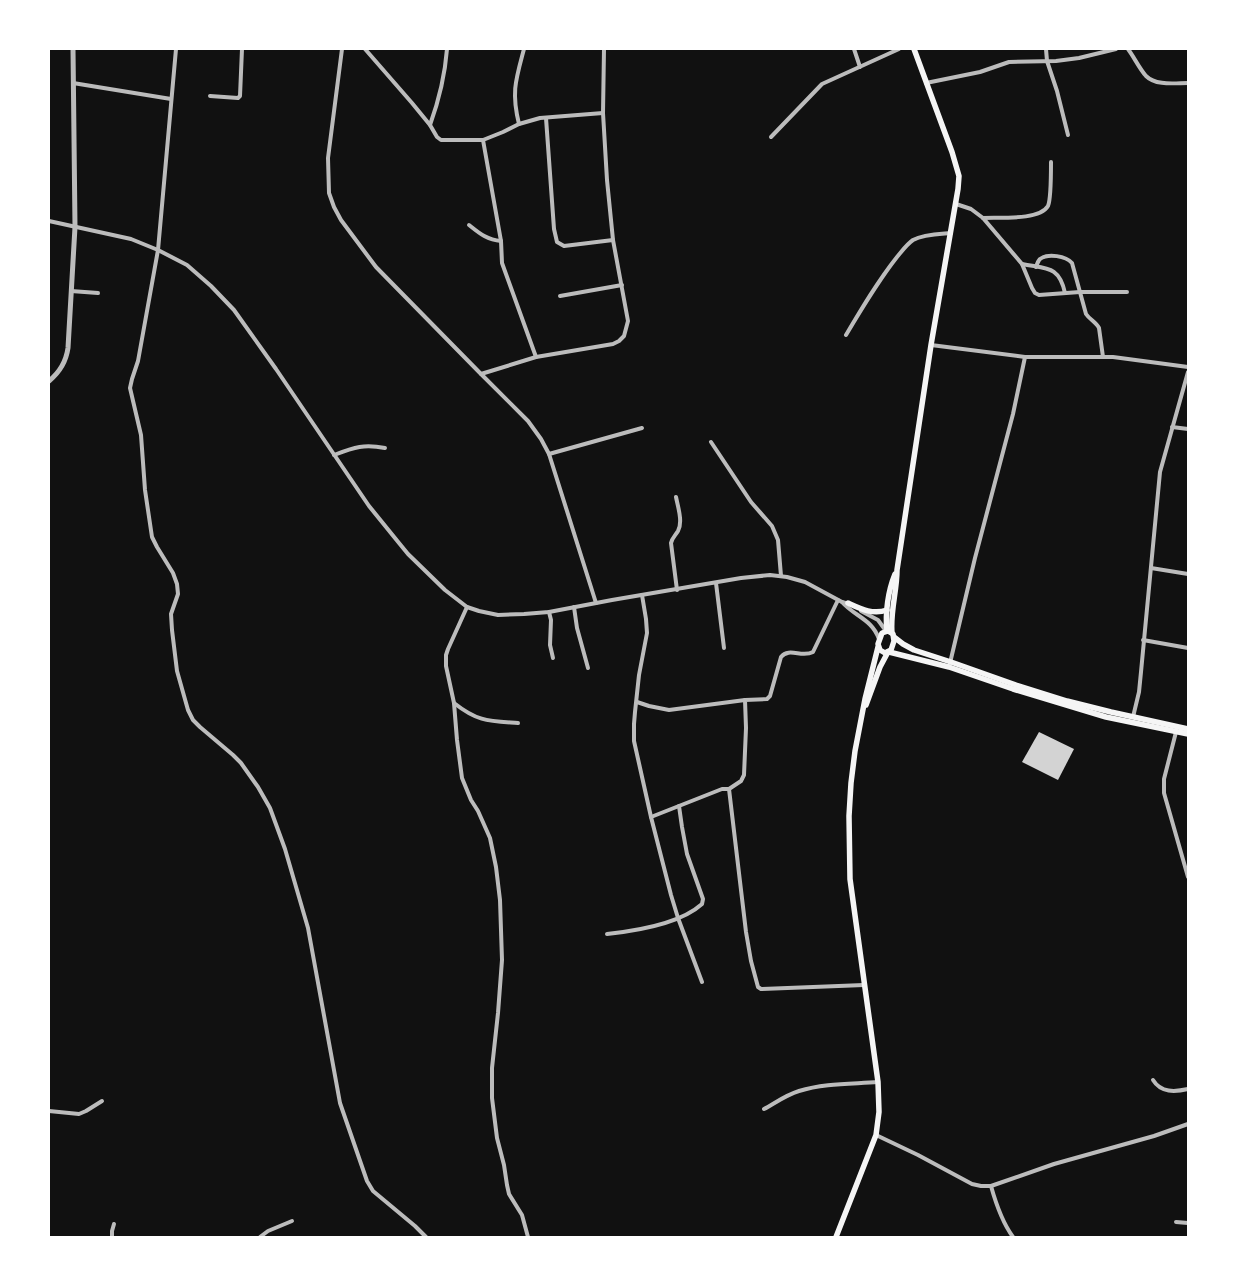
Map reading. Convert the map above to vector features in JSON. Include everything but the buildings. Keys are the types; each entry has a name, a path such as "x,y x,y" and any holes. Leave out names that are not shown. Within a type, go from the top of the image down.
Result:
{"main road":[{"path":"890,633 897,570 959,176 914,49"},
{"path":"862,711 880,667 893,647 886,616 892,582 897,570"},
{"path":"842,602 873,612 887,610"},
{"path":"836,1237 876,1135 880,1112 878,1082 850,879 849,816 851,783 862,711 882,633 890,633 914,650 1013,689 1098,715 1188,734"},
{"path":"878,647 883,652 950,664 1068,701 1188,729"}],"street":[{"path":"49,381 62,368 67,355 75,227 73,49"},
{"path":"176,49 158,250 138,361 130,388 141,435 145,490 152,537 173,573 177,584 178,594 171,614 175,655 183,694 193,720 241,763 270,808 285,849 308,928 340,1103 367,1181 374,1191 426,1237"},
{"path":"210,96 238,98 240,96 242,49"},
{"path":"342,49 328,158 329,193 334,207 341,220 376,267 528,421 540,439 549,454 596,603"},
{"path":"365,49 412,102 441,140 483,140 519,124 546,118 603,113"},
{"path":"430,125 444,79 447,49"},
{"path":"519,124 515,108 514,87 524,49"},
{"path":"481,374 536,357 613,344 624,336 628,321 613,240 607,180 603,113 604,49"},
{"path":"854,49 860,67"},
{"path":"771,137 820,86 899,49"},
{"path":"1046,49 1047,61 1068,135"},
{"path":"926,83 980,72 1009,62 1079,58 1116,49"},
{"path":"1128,49 1146,76 1154,81 1188,83"},
{"path":"73,83 171,99"},
{"path":"546,118 554,229 557,242 564,246 613,240"},
{"path":"483,140 501,241 502,263 536,357"},
{"path":"983,218 1032,216 1044,210 1049,203 1052,162"},
{"path":"956,204 970,209 983,218 1022,264 1035,293 1042,295 1080,292 1127,292"},
{"path":"49,221 131,239 187,265 211,286 234,310 369,506 408,554 445,590 467,607 488,614 498,615 549,612 757,576 781,576 805,582 878,620 890,633"},
{"path":"469,225 490,240 501,241"},
{"path":"846,335 869,297 906,246 918,238 951,233"},
{"path":"1036,267 1042,258 1056,256 1067,258 1072,263 1086,314 1099,328 1103,357"},
{"path":"1022,264 1054,271 1060,276 1065,293"},
{"path":"560,296 622,285"},
{"path":"71,291 98,293"},
{"path":"931,345 1026,356 1113,357 1188,367"},
{"path":"950,664 975,558 1014,414 1026,356"},
{"path":"1133,716 1139,692 1160,472 1188,372"},
{"path":"1172,427 1188,428"},
{"path":"549,454 642,428"},
{"path":"710,442 751,502 772,526 780,547 781,576"},
{"path":"334,455 366,445 385,448"},
{"path":"676,497 679,528 671,543 677,590"},
{"path":"1151,568 1188,574"},
{"path":"716,583 724,648"},
{"path":"642,595 647,633 639,675 634,741 651,817 678,918 702,982"},
{"path":"842,602 868,622 876,631 879,639"},
{"path":"637,702 669,710 744,700 767,699 770,696 783,654 788,652 806,655 812,652 842,602"},
{"path":"467,607 446,655 446,666 454,703 462,778 490,838 496,867 500,900 502,960 492,1068 493,1105 497,1138 507,1185 522,1215 528,1237"},
{"path":"574,607 577,628 588,668"},
{"path":"549,612 551,620 550,645 553,658"},
{"path":"1143,640 1188,648"},
{"path":"651,817 722,789 729,789 741,781 744,775 746,728 744,700"},
{"path":"454,703 467,713 480,719 518,723"},
{"path":"1176,732 1164,779 1164,793 1188,877"},
{"path":"729,789 746,932 758,987 761,989 864,985"},
{"path":"607,934 642,929 678,918 701,906 703,899 687,854 679,806"},
{"path":"1153,1080 1163,1090 1188,1089"},
{"path":"764,1109 786,1096 801,1090 878,1082"},
{"path":"49,1111 79,1114 86,1112 102,1101"},
{"path":"876,1135 918,1154 972,1184 991,1186 1054,1164 1154,1136 1188,1124"},
{"path":"991,1186 998,1209 1013,1237"},
{"path":"260,1237 268,1231 292,1221"},
{"path":"1176,1222 1188,1223"},
{"path":"112,1237 114,1224"}]}
